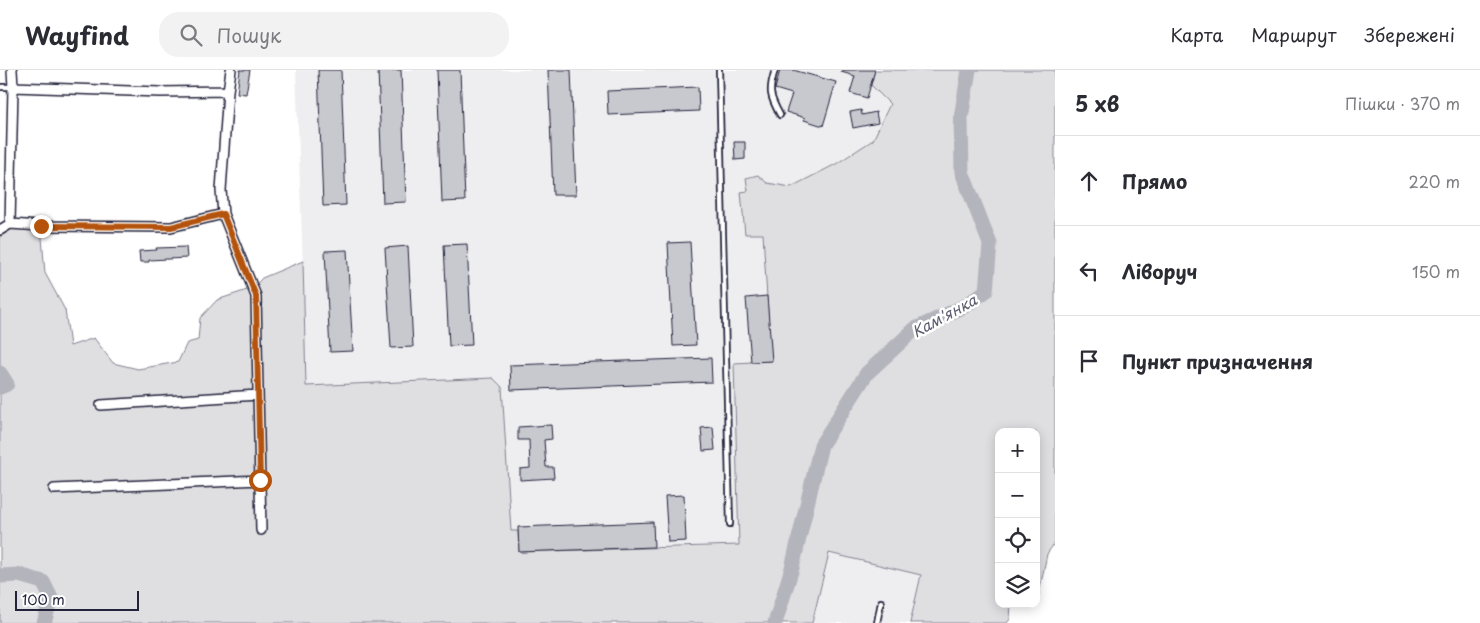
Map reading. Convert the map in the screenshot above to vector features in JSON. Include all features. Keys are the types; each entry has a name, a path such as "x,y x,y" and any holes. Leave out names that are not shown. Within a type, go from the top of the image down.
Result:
{"street":[{"path":"10,224 12,70"},
{"path":"231,70 221,190 223,214 256,296 261,530"},
{"path":"13,87 160,92 228,91"},
{"path":"0,230 10,224 171,227 223,214"},
{"path":"101,405 258,395"},
{"path":"54,489 260,480"}],"lane":[{"path":"719,70 730,524"},
{"path":"775,70 770,83 772,99 780,115"},
{"path":"0,87 13,87"},
{"path":"877,623 881,602"}],"shaded area":[{"path":"296,70 875,70 871,85 890,104 873,140 836,164 791,187 767,183 763,234 771,361 734,364 740,545 654,547 511,531 493,379 306,386"},
{"path":"875,70 1055,70 1055,542 1047,554 1040,588 1040,428 995,428 995,608 1011,608 1010,619 1007,623 910,623 921,575 829,553 812,623 0,623 0,230 10,224 41,226 45,273 65,310 70,346 94,338 113,363 138,369 178,362 187,343 198,340 200,318 217,300 253,288 262,278 303,261 306,386 493,378 502,387 511,531 518,531 519,552 739,545 734,363 771,361 763,234 745,234 741,192 748,191 746,178 758,175 767,183 791,187 836,164 873,140 890,104 871,85"},
{"path":"828,553 921,575 910,623 812,623"}],"building":[{"path":"240,70 250,70 246,94 237,93"},
{"path":"318,70 341,70 346,205 323,206"},
{"path":"378,70 401,70 406,202 383,203"},
{"path":"437,70 460,70 465,201 442,202"},
{"path":"548,70 571,70 576,195 553,195"},
{"path":"780,70 793,70 836,82 823,126 786,112 792,94 775,89"},
{"path":"842,70 875,70 867,98 850,93 855,76 841,72"},
{"path":"698,87 699,111 608,115 607,91"},
{"path":"861,110 862,115 876,112 878,123 853,128 850,112"},
{"path":"734,142 745,142 745,159 735,160"},
{"path":"690,242 696,345 673,346 668,243"},
{"path":"467,244 472,345 449,346 444,245"},
{"path":"408,246 413,347 391,348 385,248"},
{"path":"186,247 187,258 140,262 139,251 157,250 156,248"},
{"path":"347,250 353,351 330,352 325,251"},
{"path":"767,296 772,361 751,362 746,298"},
{"path":"711,358 712,382 511,390 510,365"},
{"path":"551,425 552,439 544,440 546,467 553,467 554,478 520,480 520,469 530,468 529,440 518,440 518,427"},
{"path":"713,427 715,450 703,451 701,428"},
{"path":"684,495 686,541 668,542 665,496"},
{"path":"653,522 654,547 519,552 518,527"}],"waterway":[{"name":"Кам'янка","path":"775,623 792,568 821,445 867,373 915,329 965,306 986,291 990,244 962,172 961,118 969,70"},
{"path":"0,373 7,384 0,387"},
{"path":"0,576 19,575 43,582 51,598 44,623"}],"route":[{"path":"41,226 171,227 223,214 256,296 260,480"}]}
